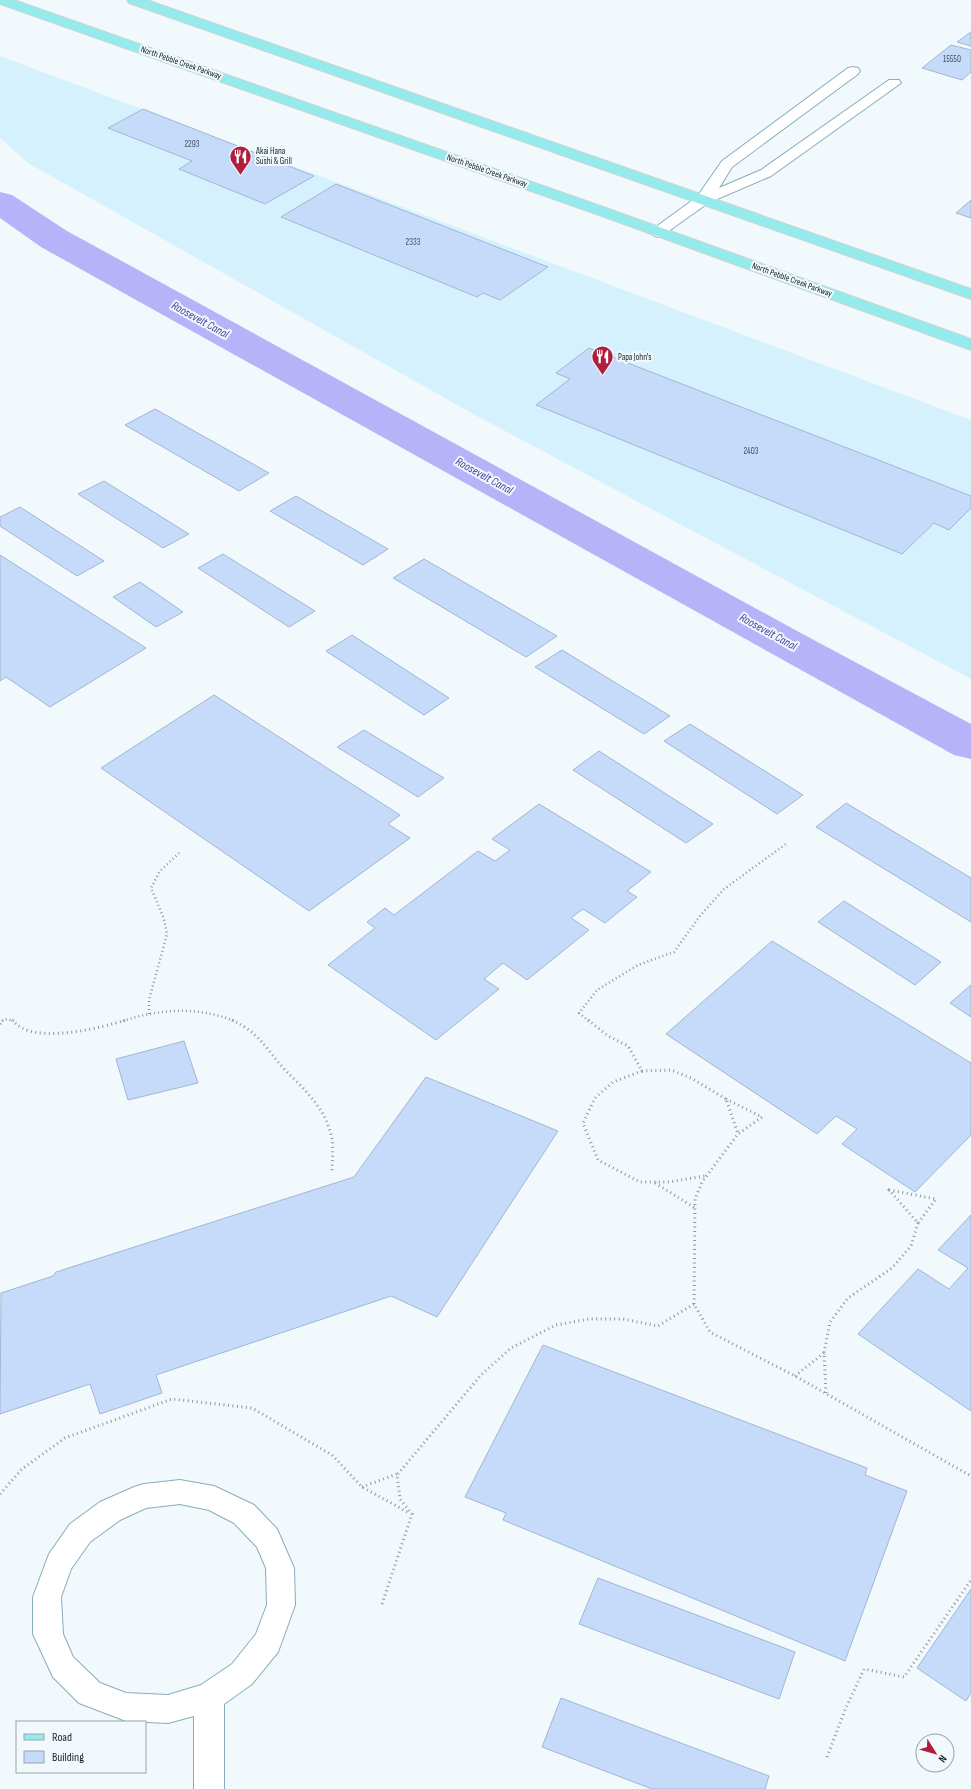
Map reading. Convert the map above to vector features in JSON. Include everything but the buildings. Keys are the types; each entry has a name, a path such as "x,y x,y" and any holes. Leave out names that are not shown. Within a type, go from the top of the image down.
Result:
{"main road":[{"name":"North Pebble Creek Parkway","path":"1,0 658,232 971,345"},
{"path":"134,0 971,294"}],"lane":[{"path":"704,200 727,164 853,71"},
{"path":"658,232 704,200 766,173 894,83"},
{"path":"180,1492 214,1498 244,1514 267,1538 280,1568 281,1606 268,1642 242,1674 209,1697 168,1709 126,1707 90,1693 63,1667 48,1634 47,1597 59,1563 80,1533 110,1511 144,1496 180,1492"},
{"path":"209,1697 209,1789"}],"path":[{"path":"642,1071 628,1046 608,1036 579,1013 597,990 638,965 674,952 700,916 724,889 786,844"},
{"path":"149,1014 149,1000 167,934 164,919 151,888 160,872 179,853"},
{"path":"0,1024 4,1019 8,1018 16,1021 22,1028 45,1033 81,1032 116,1025 149,1014 178,1011 209,1012 234,1020 257,1036 271,1050 284,1069 308,1092 319,1106 328,1123 334,1148 332,1173"},
{"path":"706,1176 669,1182 640,1182 598,1160 583,1123 595,1098 613,1082 642,1071 671,1070 691,1078 726,1099 762,1117 738,1134 706,1176 695,1199 694,1304 710,1332 826,1393 971,1476"},
{"path":"726,1099 738,1134"},
{"path":"655,1182 695,1208"},
{"path":"826,1393 824,1353 830,1322 848,1298 892,1268 911,1246 918,1223 936,1199 889,1190 918,1223"},
{"path":"362,1487 398,1474 481,1375 511,1348 556,1325 590,1319 623,1319 658,1326 694,1304"},
{"path":"795,1376 824,1353"},
{"path":"0,1494 22,1469 65,1438 172,1399 252,1408 332,1455 362,1487 412,1514"},
{"path":"398,1474 400,1499 412,1514"},
{"path":"382,1604 412,1514"},
{"path":"827,1757 845,1710 864,1669 904,1677 971,1580"}],"shaded area":[{"path":"0,56 971,420 971,679 475,415 28,163 0,138"}],"waterway":[{"name":"Roosevelt Canal","path":"0,202 54,239 781,641 971,744"}],"place":[{"name":"Akai Hana Sushi & Grill","path":"241,176"},
{"name":"Papa John's","path":"602,376"}]}
